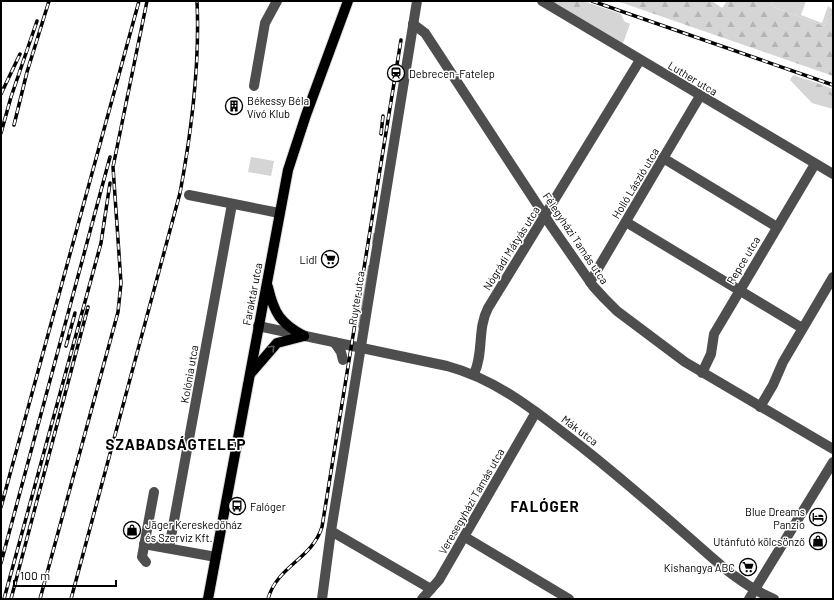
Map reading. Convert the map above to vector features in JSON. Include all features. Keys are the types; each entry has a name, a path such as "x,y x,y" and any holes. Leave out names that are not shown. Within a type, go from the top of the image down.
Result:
{"main road":[{"name":"Faraktár utca","path":"208,599 279,213 295,146 348,1"},
{"path":"267,282 271,302 278,317 290,328 304,336"},
{"path":"249,375 278,343 304,336"}],"street":[{"path":"254,86 265,23 277,1"},
{"name":"Ruyter utca","path":"322,599 331,531 360,347 417,1"},
{"name":"Luther utca","path":"542,1 833,174"},
{"name":"Félegyházi Tamás utca","path":"413,24 425,33 590,282 613,308 671,352 702,372 833,449"},
{"name":"Nógrádi Mátyás utca","path":"474,374 478,365 481,329 484,315 640,60"},
{"name":"Holló László utca","path":"590,282 700,96"},
{"path":"663,158 777,227"},
{"name":"Repce utca","path":"702,372 712,351 713,335 815,164"},
{"path":"189,195 279,213"},
{"name":"Kolónia utca","path":"169,548 232,204"},
{"path":"626,222 802,328"},
{"path":"760,407 802,328 833,277"},
{"name":"Mák utca","path":"258,326 360,347 474,374 536,412 608,466 737,578 752,595 774,599"},
{"path":"334,342 341,352 343,360"},
{"name":"Veresegyházi Tamás utca","path":"422,599 431,589 465,537 536,412"},
{"path":"752,595 833,462"},
{"path":"823,479 833,483"},
{"path":"146,562 142,559 154,492"},
{"path":"331,531 431,589"},
{"path":"465,537 569,599"},
{"path":"144,544 216,557"}],"green space":[{"path":"548,1 583,1 621,14 624,21 630,24 622,46"},
{"path":"548,1 577,1 582,6 583,13 580,17 575,17"},
{"path":"617,1 712,1 722,8 727,1 773,1 771,6 824,26 828,16 833,18 833,76"},
{"path":"773,1 806,1 801,15 822,23 828,6 833,10 833,18 828,16 824,26 771,6"},
{"path":"793,75 833,89 833,109 812,103 790,80"},
{"path":"806,79 833,89 833,96 813,88"},
{"path":"251,157 274,161 271,176 248,172"}],"waterway":[{"path":"373,243 374,234"},
{"path":"359,327 369,266"}],"railway":[{"path":"14,125 27,72 49,1"},
{"path":"1,507 139,1"},
{"path":"40,599 118,312 121,283 113,167 147,1"},
{"path":"71,599 180,193 194,97 198,25 197,1"},
{"path":"592,1 833,85"},
{"path":"1,133 11,97 37,21"},
{"path":"268,599 272,588 279,578 311,547 322,527 401,40"},
{"path":"1,94 20,54"},
{"path":"381,134 383,116"},
{"path":"1,563 110,157"},
{"path":"4,599 101,243 110,183"},
{"path":"11,599 88,307"},
{"path":"66,346 75,313"}],"place":[{"name":"Debrecen-Fatelep","path":"396,73"},
{"name":"Békessy Béla Vívó Klub","path":"234,106"},
{"name":"Lidl","path":"330,259"},
{"name":"Falóger","path":"237,506"},
{"name":"Blue Dreams Panzio","path":"818,517"},
{"name":"Jäger Kereskedőház és Szerviz Kft.","path":"132,530"},
{"name":"Utánfutó kölcsönző","path":"818,541"},
{"name":"Kishangya ABC","path":"748,567"}],"district":[{"name":"SZABADSÁGTELEP","path":"176,444"},
{"name":"FALÓGER","path":"545,506"}]}
